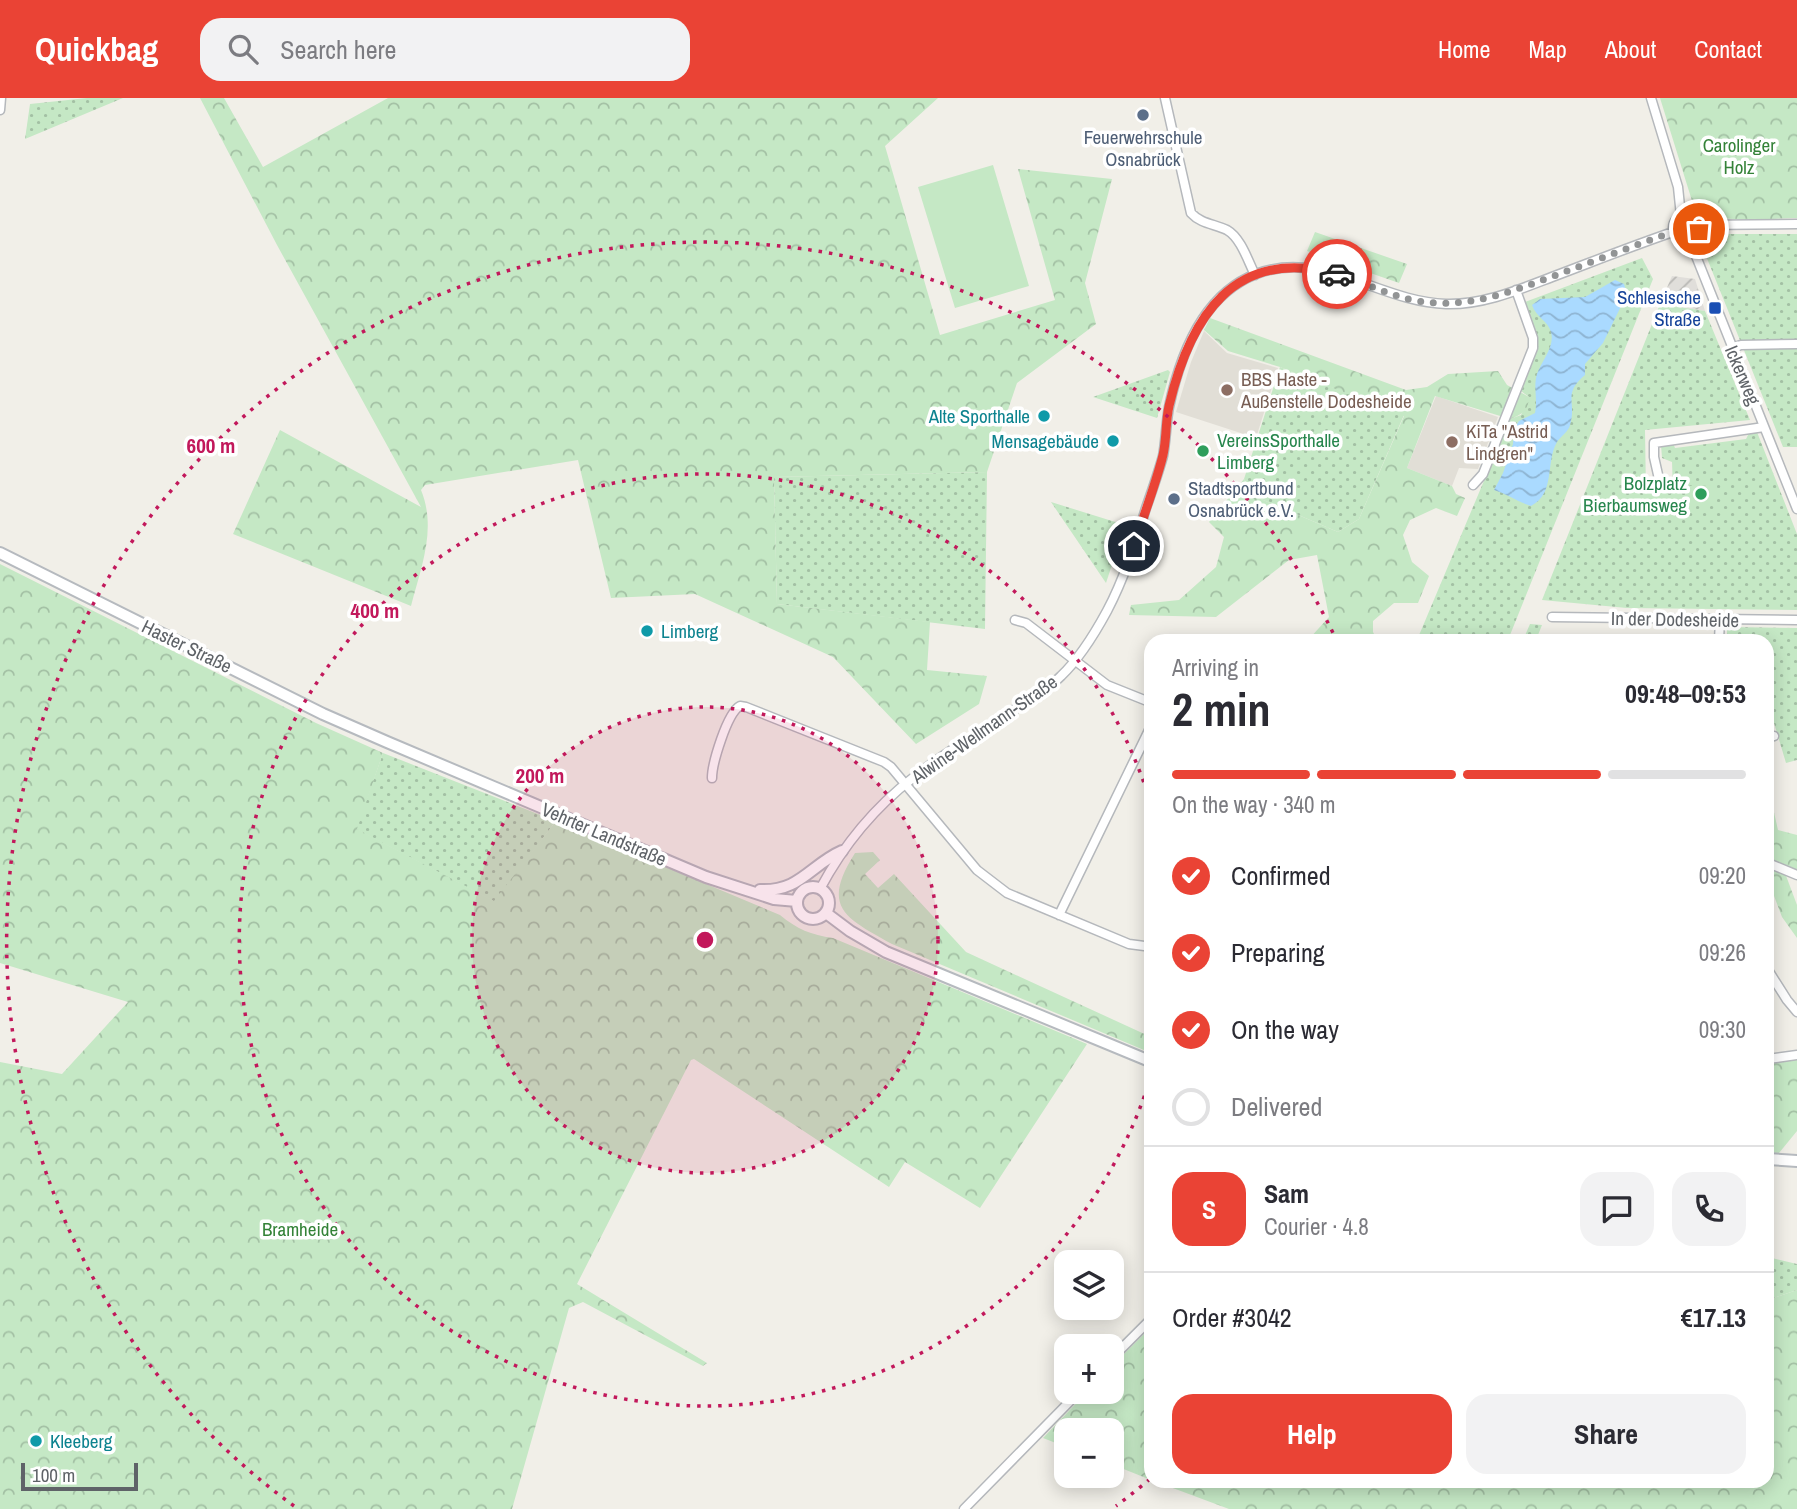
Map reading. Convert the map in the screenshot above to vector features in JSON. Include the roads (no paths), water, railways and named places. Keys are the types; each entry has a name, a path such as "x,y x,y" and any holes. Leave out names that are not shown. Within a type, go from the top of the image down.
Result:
{"main road":[{"name":"Haster Straße","path":"0,553 323,714 377,733"},
{"name":"Vehrter Landstraße","path":"377,733 706,877 774,899 797,901"},
{"path":"750,892 786,887 807,876 827,858 842,851"},
{"path":"807,888 820,889 828,898 826,913 818,918 809,918 802,914 797,901 799,895 807,888"},
{"path":"826,913 886,952 1144,1059"},
{"path":"1774,1159 1797,1161"}],"street":[{"path":"0,110 1,98"},
{"path":"1166,98 1191,213 1201,221 1228,231 1236,237 1255,275"},
{"path":"1651,98 1678,187 1681,216"},
{"path":"1699,225 1698,234 1689,241 1679,240 1673,232 1674,221 1681,216 1690,216 1699,225 1797,224"},
{"name":"Alwine-Wellmann-Straße","path":"820,889 842,851 906,783 960,744 1039,694 1059,678 1075,660 1107,611 1128,563 1162,458 1170,405 1196,328 1219,298 1255,275 1297,267 1319,269 1395,296 1446,304 1471,302 1516,290 1673,232"},
{"name":"Ickerweg","path":"1689,241 1764,427 1794,491 1797,509"},
{"path":"1473,485 1483,474 1534,348 1516,290"},
{"path":"1732,348 1741,345 1797,344"},
{"path":"1659,479 1654,443 1764,427"},
{"name":"In der Dodesheide","path":"1552,617 1797,620"},
{"path":"1015,620 1026,623 1107,684 1144,700"},
{"path":"1719,634 1720,620"},
{"path":"712,778 712,766 733,713 740,706 884,762 906,783 977,870 1007,893 1129,944 1144,946"},
{"path":"1059,915 1144,740"},
{"path":"1774,865 1797,875"},
{"path":"1774,979 1797,1012"},
{"path":"1774,1058 1797,1055"},
{"path":"1124,1347 1144,1326"},
{"path":"964,1509 1067,1404"}],"water":[{"path":"1615,280 1624,284 1627,294 1603,343 1585,364 1585,375 1574,388 1570,425 1553,450 1544,493 1531,506 1494,490 1513,444 1514,429 1519,421 1535,413 1537,374 1551,343 1549,328 1532,305 1540,299 1585,297"}],"place":[{"name":"Feuerwehrschule Osnabrück","path":"1143,115"},
{"name":"Schlesische Straße","path":"1715,308"},
{"name":"BBS Haste - Außenstelle Dodesheide","path":"1227,390"},
{"name":"Alte Sporthalle","path":"1044,416"},
{"name":"Mensagebäude","path":"1113,441"},
{"name":"KiTa \"Astrid Lindgren\"","path":"1452,442"},
{"name":"VereinsSporthalle Limberg","path":"1203,451"},
{"name":"Bolzplatz Bierbaumsweg","path":"1701,494"},
{"name":"Stadtsportbund Osnabrück e.V.","path":"1174,499"},
{"name":"Limberg","path":"647,631"},
{"name":"Kleeberg","path":"36,1441"}],"park label":[{"name":"Carolinger Holz","path":"1739,156"},
{"name":"Bramheide","path":"300,1229"}]}
